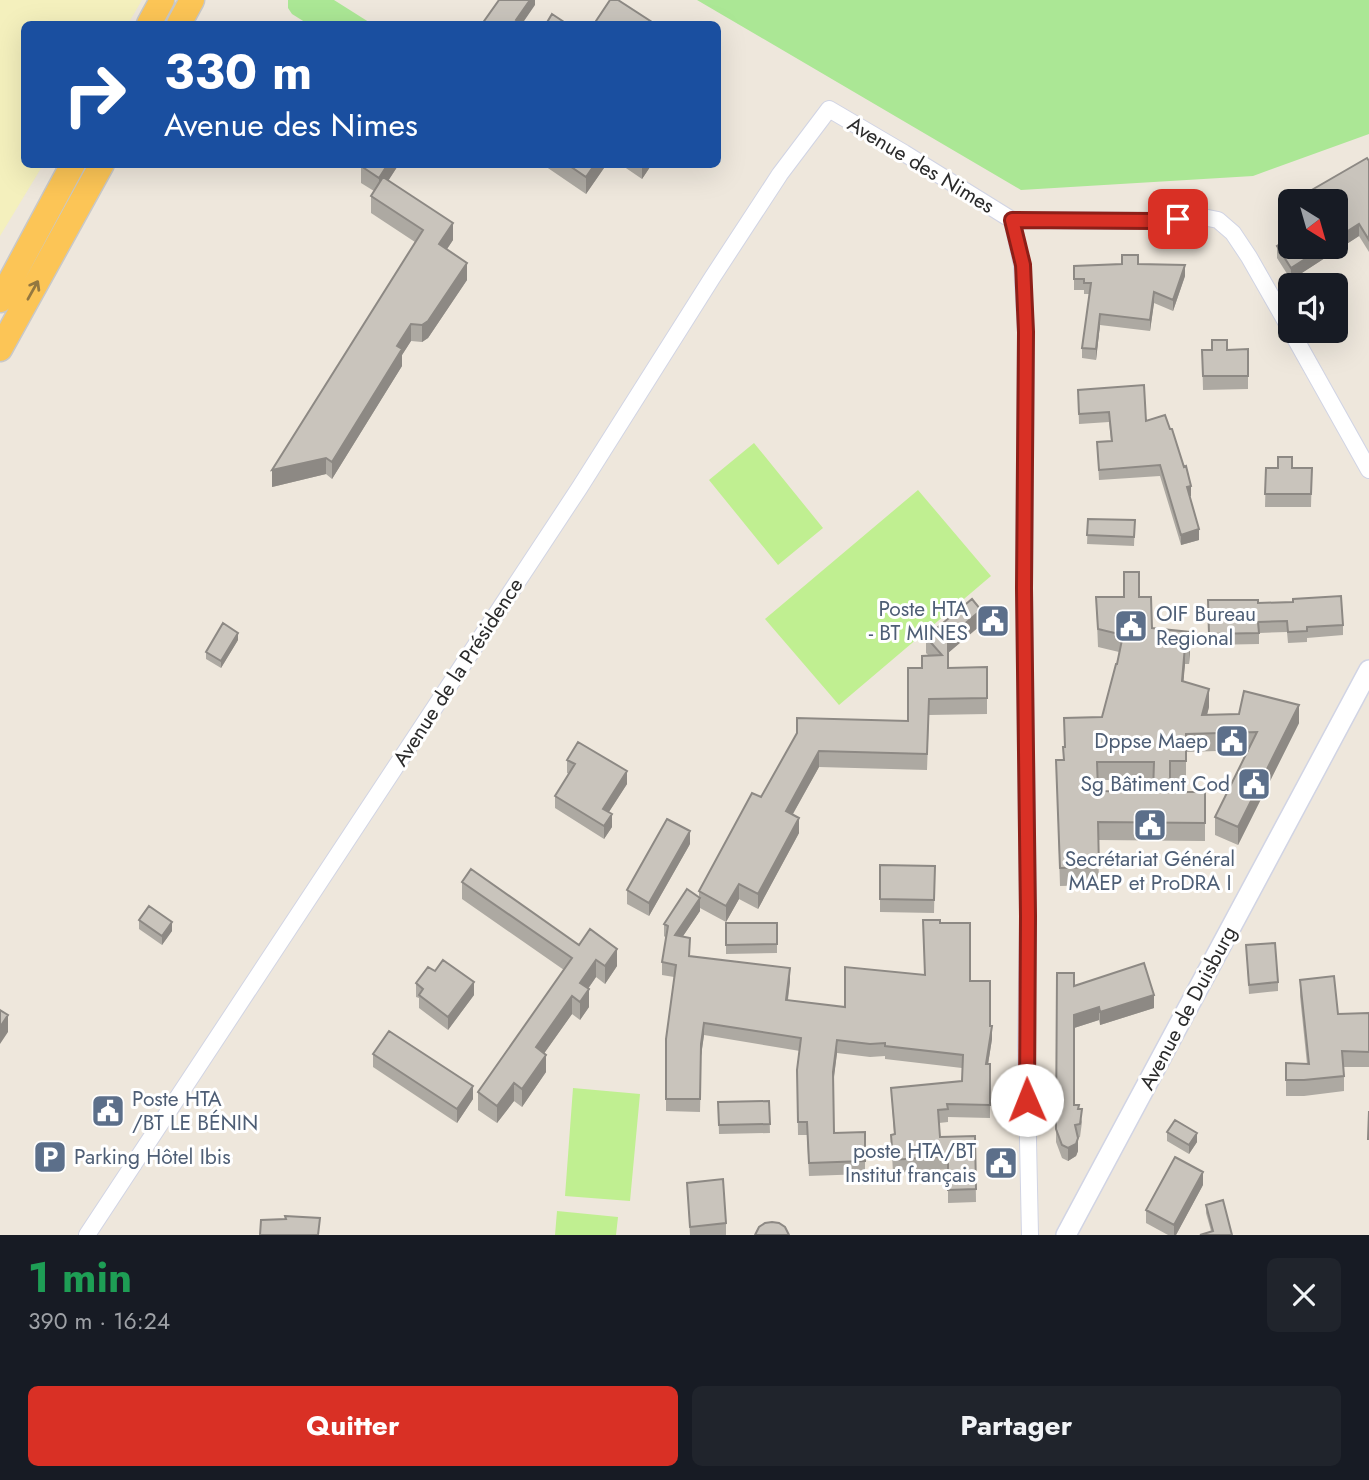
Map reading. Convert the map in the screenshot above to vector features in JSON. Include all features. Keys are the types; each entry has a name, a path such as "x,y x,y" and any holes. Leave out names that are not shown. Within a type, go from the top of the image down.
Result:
{"highway":[{"path":"151,21 162,0"},
{"path":"181,21 192,0"},
{"path":"0,300 71,168"},
{"path":"0,349 100,168"}],"street":[{"name":"Avenue des Nimes","path":"830,109 1012,220 1154,221 1203,217 1217,220 1233,233 1278,309"},
{"name":"Avenue de la Présidence","path":"87,1235 573,498 712,278 773,186 830,109"},
{"path":"1012,220 1023,265 1026,332 1026,1046 1030,1235"},
{"name":"Avenue des Nimes","path":"1297,343 1369,470"},
{"name":"Avenue de Duisburg","path":"1066,1235 1369,670"}],"green space":[{"path":"288,0 334,0 367,21 303,21 288,8"},
{"path":"697,0 1369,0 1369,134 1253,176 1021,190"},
{"path":"754,443 823,528 778,565 709,480"},
{"path":"918,490 991,576 839,705 765,619"},
{"path":"573,1088 640,1094 630,1201 565,1196"},
{"path":"557,1211 618,1217 616,1235 555,1235"}],"sand":[{"path":"0,0 142,0 130,21 21,21 21,168 41,168 0,236"}],"building":[{"path":"499,0 530,0 518,21 484,21"},
{"path":"610,0 618,0 650,21 596,21"},
{"path":"552,14 562,21 548,21"},
{"path":"1367,158 1369,240 1359,224 1348,231 1348,189 1313,189"},
{"path":"364,168 385,168 379,178"},
{"path":"573,168 592,168 586,177"},
{"path":"383,177 453,223 439,244 467,263 428,321 422,325 411,324 397,346 402,349 332,462 326,458 272,470 423,230 371,196"},
{"path":"1122,255 1138,255 1138,264 1185,265 1173,300 1154,292 1150,320 1100,314 1096,349 1082,348 1091,283 1084,283 1084,279 1074,279 1074,266 1122,264"},
{"path":"1285,259 1305,259 1291,268"},
{"path":"1212,340 1227,340 1227,350 1248,349 1248,376 1203,376 1202,350 1212,350"},
{"path":"1144,385 1146,421 1165,415 1184,467 1186,466 1191,486 1187,487 1199,529 1181,535 1160,465 1099,470 1097,442 1112,441 1109,412 1079,414 1078,390"},
{"path":"1278,457 1292,457 1292,468 1312,468 1311,494 1265,494 1266,468 1278,468"},
{"path":"1088,519 1135,520 1134,537 1087,535"},
{"path":"1124,572 1139,572 1139,597 1151,597 1152,628 1190,632 1189,646 1185,646 1182,681 1209,689 1202,715 1239,714 1244,691 1299,705 1238,827 1215,817 1257,732 1186,734 1186,761 1170,761 1170,792 1205,792 1205,823 1098,822 1099,867 1060,868 1056,760 1064,760 1064,718 1102,717 1123,635 1098,629 1096,597 1124,597","holes":["1097,762 1154,762 1153,792 1098,791"]},
{"path":"1341,596 1343,625 1307,627 1307,631 1288,632 1287,621 1258,622 1259,633 1209,634 1208,600 1293,602 1293,599"},
{"path":"972,599 981,610 948,638 948,668 987,667 987,698 929,699 927,754 819,751 786,811 799,818 758,894 739,884 726,906 699,891 752,793 761,797 797,733 797,718 908,721 908,668 922,668 922,656 942,655 926,637"},
{"path":"223,623 238,633 221,661 206,652"},
{"path":"578,742 627,771 603,809 612,814 604,826 555,796 575,764 567,760"},
{"path":"667,819 690,831 649,903 627,890"},
{"path":"880,865 935,866 934,900 880,899"},
{"path":"471,869 579,945 590,929 617,949 605,966 596,960 580,983 589,989 580,1002 572,996 536,1047 546,1055 522,1089 514,1083 497,1106 478,1092 572,958 462,882"},
{"path":"687,889 700,898 675,935 690,938 689,956 790,968 786,1000 845,1007 845,967 925,975 923,920 970,923 970,981 990,981 992,1026 986,1064 990,1064 990,1105 947,1104 948,1109 938,1110 940,1137 975,1136 976,1189 948,1190 948,1156 893,1160 891,1135 895,1134 891,1088 962,1081 963,1055 885,1046 885,1043 837,1040 833,1072 834,1133 865,1132 865,1161 809,1163 807,1122 798,1122 797,1070 801,1038 704,1023 700,1099 666,1099 666,1039 676,965 662,962 668,926 664,924"},
{"path":"149,906 172,922 162,936 139,920"},
{"path":"726,923 777,923 777,944 726,945"},
{"path":"1275,943 1278,982 1249,985 1246,945"},
{"path":"443,960 474,982 448,1017 419,995 423,989 416,983 428,967 435,971"},
{"path":"1144,963 1154,995 1100,1012 1099,1007 1074,1015 1074,1105 1079,1105 1078,1109 1082,1109 1080,1124 1075,1125 1078,1138 1076,1144 1068,1148 1062,1145 1056,1129 1057,973 1074,973 1074,986"},
{"path":"1334,976 1338,1014 1369,1013 1369,1052 1342,1051 1344,1076 1286,1080 1286,1063 1309,1064 1300,980"},
{"path":"0,1010 8,1015 0,1027"},
{"path":"389,1031 473,1086 457,1109 373,1054"},
{"path":"769,1101 770,1124 719,1125 718,1102"},
{"path":"1175,1120 1197,1133 1189,1145 1167,1132"},
{"path":"1175,1157 1203,1172 1174,1225 1146,1210"},
{"path":"723,1179 726,1223 690,1227 687,1183"},
{"path":"1223,1200 1232,1235 1200,1235 1213,1231 1206,1205"},
{"path":"285,1216 320,1218 318,1235 260,1235 261,1220 286,1219"},
{"path":"772,1222 785,1227 789,1235 755,1235 759,1227"}],"place":[{"name":"Poste HTA - BT MINES","path":"993,621"},
{"name":"OIF Bureau Regional","path":"1131,626"},
{"name":"Dppse Maep","path":"1232,741"},
{"name":"Sg Bâtiment Cod","path":"1254,784"},
{"name":"Secrétariat Général MAEP et ProDRA I","path":"1150,825"},
{"name":"Poste HTA /BT LE BÉNIN","path":"108,1111"},
{"name":"Parking Hôtel Ibis","path":"50,1157"},
{"name":"poste HTA/BT Institut français","path":"1001,1163"}],"route":[{"path":"1027,1100 1024,588 1026,332 1023,265 1012,220 1178,219"}]}
